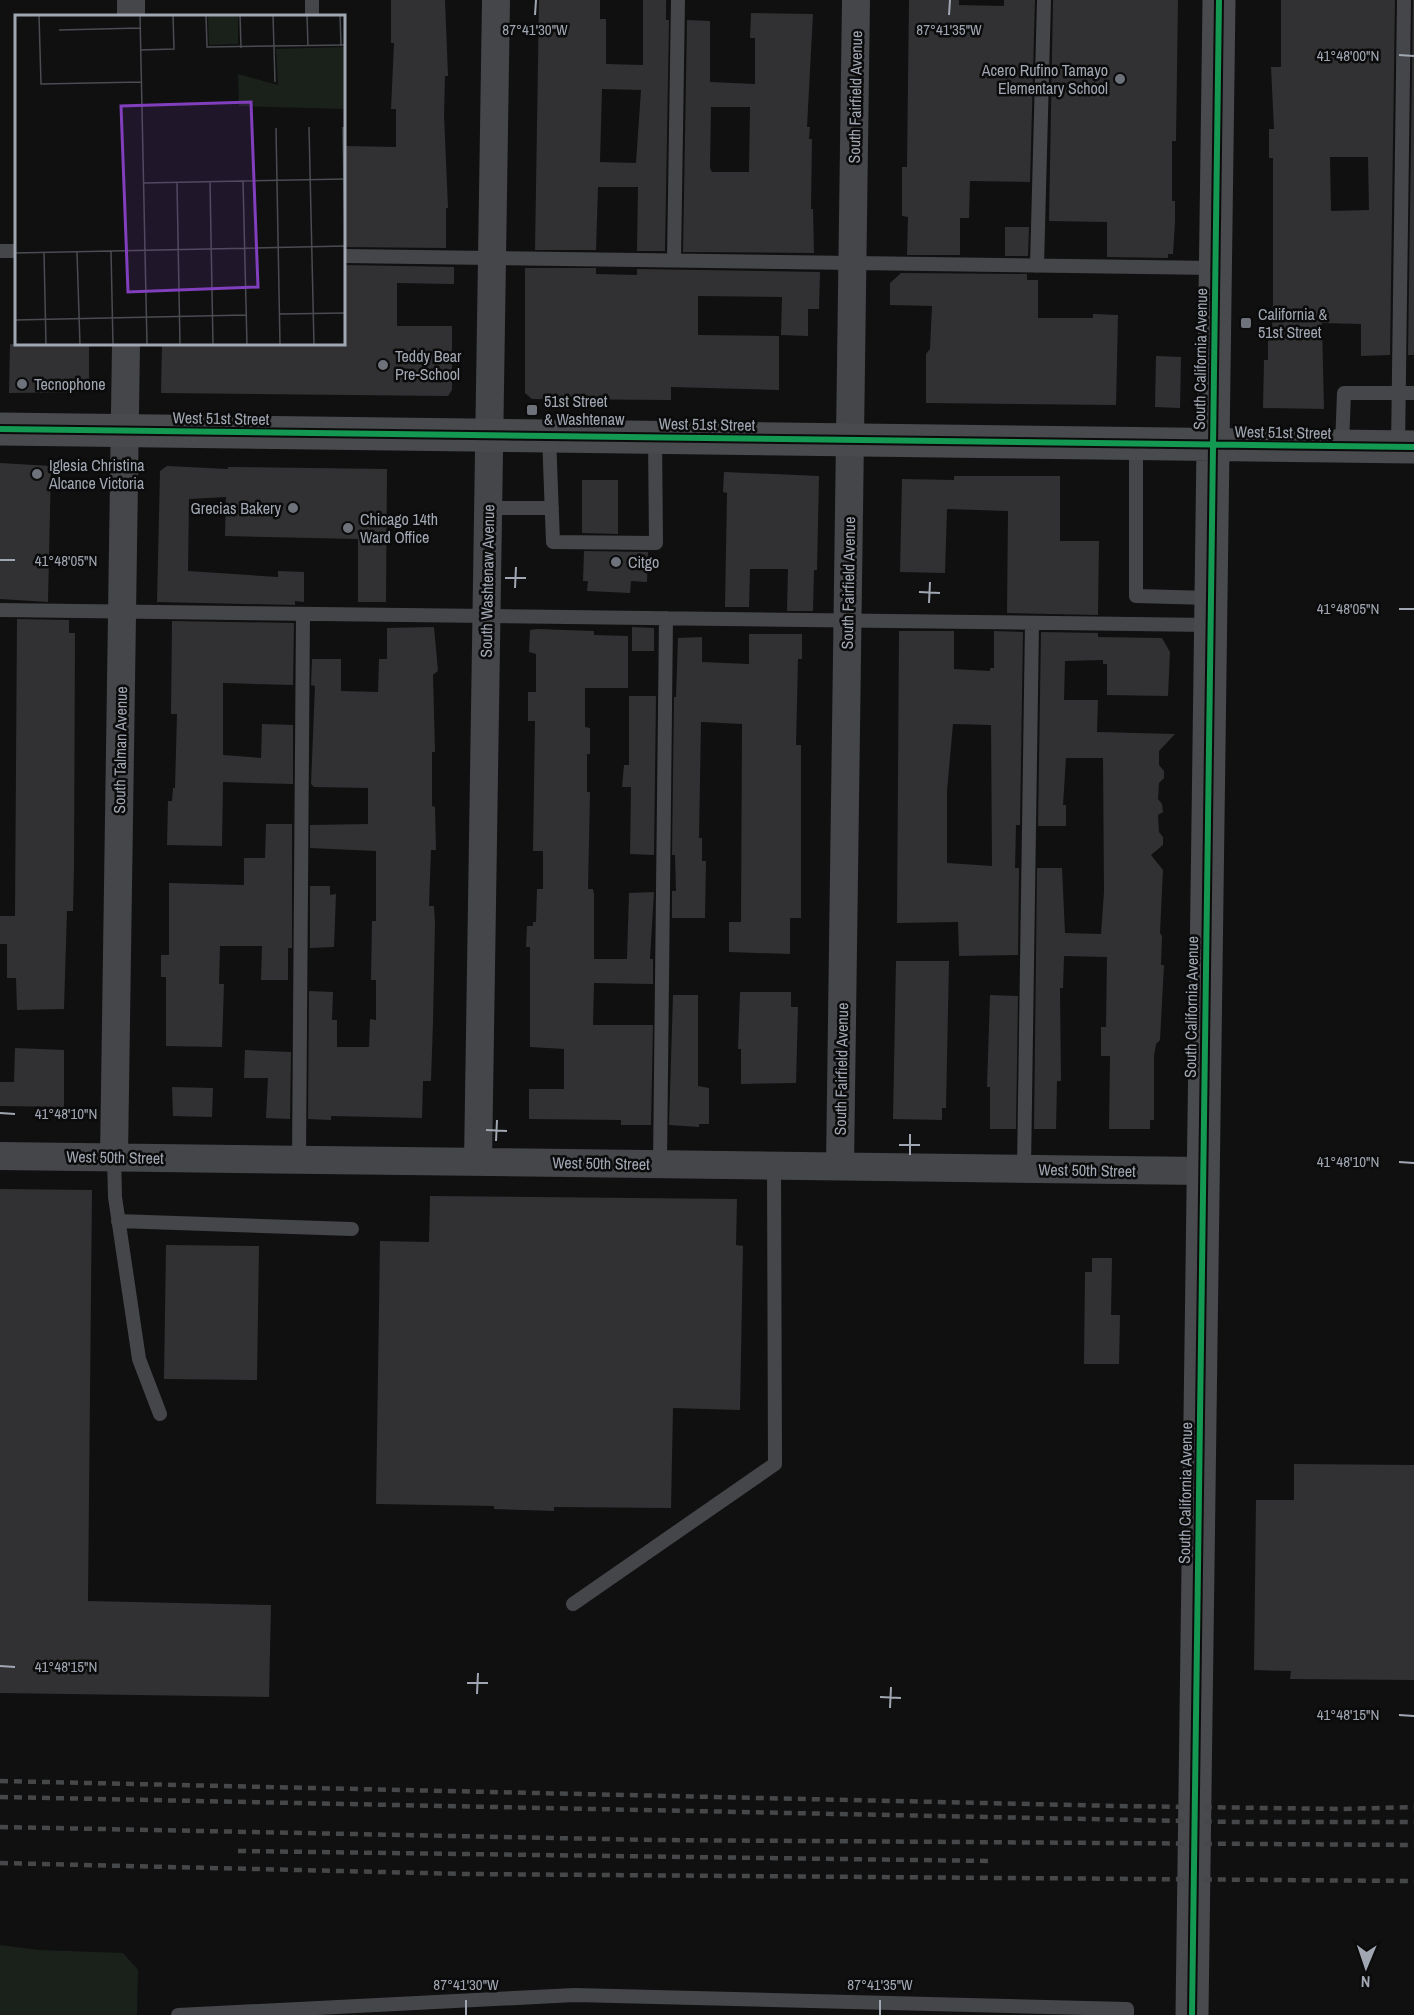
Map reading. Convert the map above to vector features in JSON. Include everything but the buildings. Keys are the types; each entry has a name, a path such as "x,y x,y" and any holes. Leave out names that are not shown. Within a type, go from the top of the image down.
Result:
{"street":[{"name":"South Washtenaw Avenue","path":"478,1162 496,0"},
{"name":"South Fairfield Avenue","path":"840,1166 856,0"},
{"name":"South California Avenue","path":"1192,2015 1219,0"},
{"name":"South Talman Avenue","path":"114,1157 126,345"},
{"name":"West 51st Street","path":"0,429 1406,447"},
{"name":"West 50th Street","path":"0,1156 1203,1171"}],"lane":[{"path":"674,260 678,0"},
{"path":"1037,266 1044,0"},
{"path":"1404,0 1399,393 1406,447"},
{"path":"345,256 1215,268"},
{"path":"1342,446 1344,393 1414,393"},
{"path":"549,436 554,542 656,543 656,437"},
{"path":"1136,443 1136,596 1210,612"},
{"path":"488,508 552,507"},
{"path":"0,609 1032,623 1210,612"},
{"path":"298,1160 303,614"},
{"path":"660,1164 666,618"},
{"path":"1024,1169 1032,623"},
{"path":"114,1157 118,1221 139,1359 160,1414"},
{"path":"573,1604 776,1464 774,1166"},
{"path":"118,1221 352,1229"},
{"path":"178,2015 322,2012 575,1995 1115,2008 1127,2009 1127,2015"}],"shaded area":[{"path":"0,1945 39,1950 123,1953 138,1970 137,2015 0,2015"}],"railway":[{"path":"0,1781 1118,1806 1343,1809 1414,1807"},
{"path":"0,1797 1234,1822 1414,1822"},
{"path":"0,1827 654,1840 1414,1845"},
{"path":"238,1851 990,1861"},
{"path":"0,1863 467,1874 1414,1881"}],"cycle path":[{"path":"1192,2015 1219,0"},
{"path":"0,429 1414,447"}],"place":[{"name":"Acero Rufino Tamayo Elementary School","path":"1120,79"},
{"name":"California & 51st Street","path":"1246,323"},
{"name":"Teddy Bear Pre-School","path":"383,365"},
{"name":"Tecnophone","path":"22,384"},
{"name":"51st Street & Washtenaw","path":"532,410"},
{"name":"Iglesia Christina Alcance Victoria","path":"37,474"},
{"name":"Grecias Bakery","path":"293,508"},
{"name":"Chicago 14th Ward Office","path":"348,528"},
{"name":"Citgo","path":"616,562"}]}
